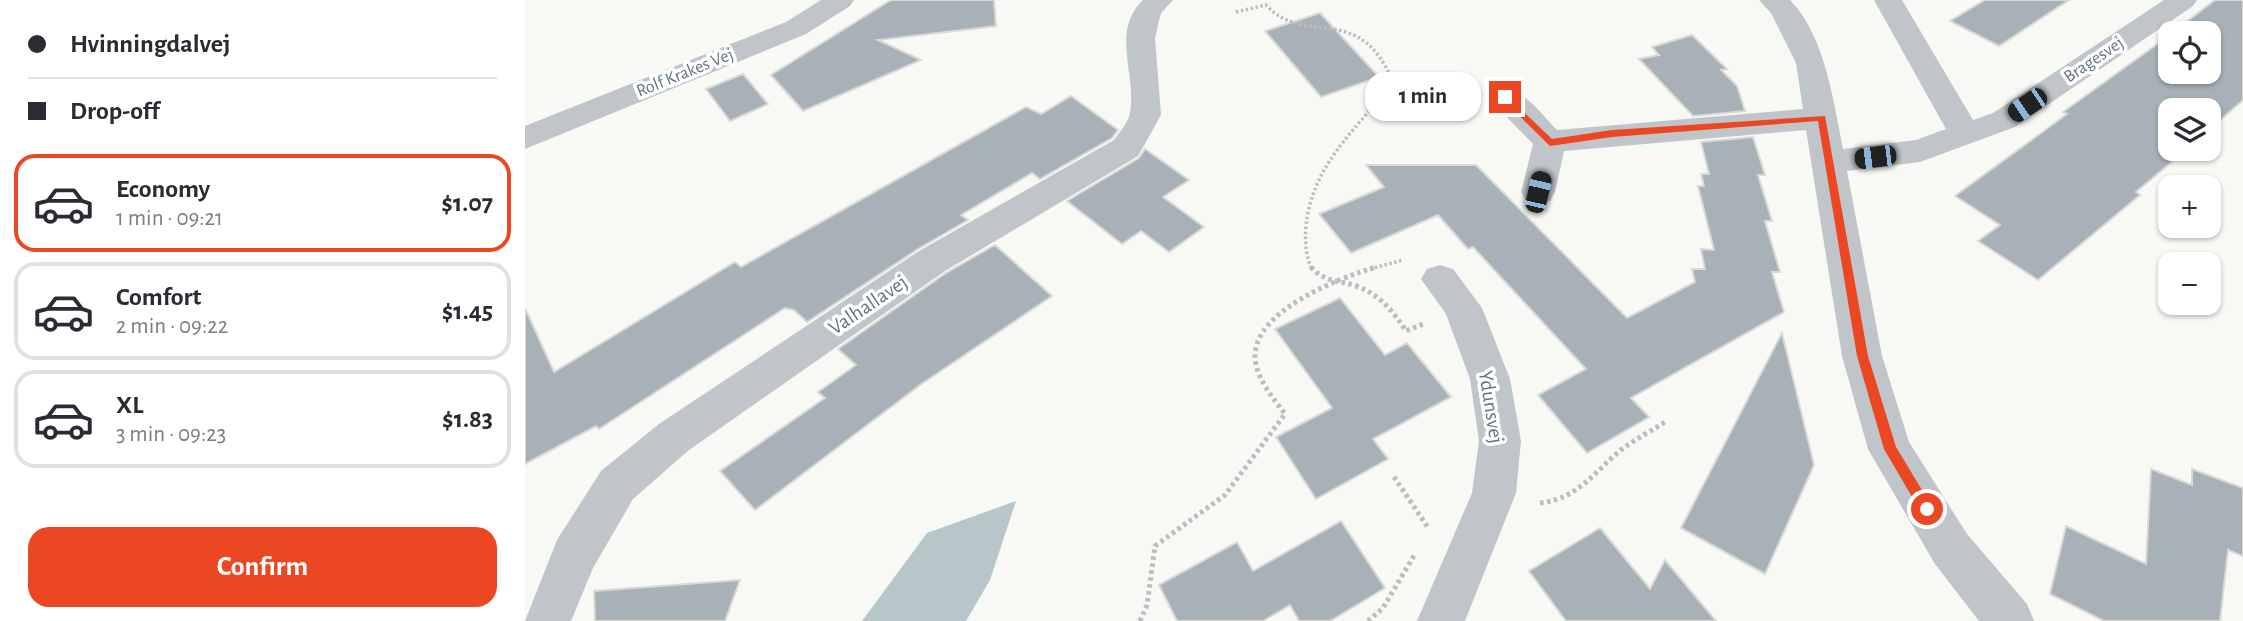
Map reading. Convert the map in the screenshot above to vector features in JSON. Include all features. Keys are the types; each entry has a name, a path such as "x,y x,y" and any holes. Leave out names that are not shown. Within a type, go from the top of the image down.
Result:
{"street":[{"name":"Rolf Krakes Vej","path":"525,138 796,28 840,0"},
{"name":"Valhallavej","path":"547,621 574,556 617,485 674,437 932,261 1126,148 1145,116 1141,30 1150,6 1159,0"},
{"path":"1773,0 1783,9 1811,63 1831,162 1863,356 1890,449 1951,549 2010,621"},
{"path":"1888,0 1965,135"},
{"name":"Bragesvej","path":"1831,162 1920,151 2004,120 2183,0"},
{"path":"1505,97 1550,142"},
{"path":"1550,142 1612,134 1822,118"},
{"path":"1538,192 1550,142"},
{"name":"Ydunsvej","path":"1438,282 1490,379 1500,441 1494,493 1441,621"}],"path":[{"path":"1140,621 1147,605 1154,546 1224,495 1285,414 1262,380 1255,348 1265,327 1287,305 1340,282 1369,268 1438,282 1406,331 1391,306 1365,288 1340,282 1320,277 1309,265 1303,246 1315,189 1326,163 1393,83 1389,66 1364,33 1328,22 1278,18 1265,2 1236,12"},
{"path":"1494,493 1533,503 1557,503 1583,487 1622,449 1665,422"},
{"path":"1394,477 1435,538"},
{"path":"1368,621 1383,608 1409,560 1417,552"}],"shaded area":[{"path":"1016,501 990,580 966,621 862,621 927,533"}],"building":[{"path":"891,0 994,0 996,26 878,40 921,60 803,111 771,75"},
{"path":"1985,0 2069,0 1999,46 1950,21"},
{"path":"2215,0 2243,0 2243,100 2221,119 2221,98 2158,98 2158,161 2173,161 2136,192 2140,195 2038,280 1978,241 2000,225 1955,196 2067,114 2063,112 2158,44 2158,84 2221,84 2221,21 2188,21"},
{"path":"1320,13 1379,77 1321,97 1265,31"},
{"path":"1692,35 1727,69 1721,70 1737,86 1745,111 1693,116 1639,59 1659,55 1652,47"},
{"path":"743,74 768,104 730,121 706,89"},
{"path":"1071,96 1118,130 1112,138 1040,179 1032,173 961,215 968,220 918,249 807,322 794,310 785,308 599,429 596,426 525,464 525,308 554,372 735,262 741,267 1026,107 1041,114"},
{"path":"1753,137 1765,175 1758,175 1772,221 1765,221 1780,272 1772,272 1784,312 1631,398 1649,417 1587,453 1538,395 1586,369 1473,247 1468,249 1438,215 1351,253 1319,214 1384,187 1366,165 1476,165 1627,318 1695,282 1692,269 1705,269 1701,249 1714,250 1698,186 1704,186 1701,174 1709,174 1701,142"},
{"path":"1145,149 1189,180 1163,197 1204,227 1169,252 1141,231 1122,244 1067,201 1139,158"},
{"path":"995,245 1052,296 920,385 755,510 720,471 825,398 818,392 856,365 838,349 946,273"},
{"path":"1340,298 1385,355 1407,343 1451,397 1373,439 1388,459 1316,499 1276,437 1332,408 1275,329"},
{"path":"1782,333 1814,465 1765,574 1681,528"},
{"path":"2151,469 2192,485 2192,469 2243,488 2243,556 2228,550 2220,621 2104,621 2050,594 2066,526 2146,564"},
{"path":"1341,521 1385,588 1330,621 1299,621 1290,605 1263,621 1177,621 1159,585 1237,542 1253,571"},
{"path":"1600,528 1650,589 1665,560 1716,621 1566,621 1529,571"},
{"path":"740,580 725,621 595,621 594,591"}],"route":[{"path":"1505,97 1550,142 1612,134 1822,118 1863,356 1890,449 1927,509"}]}
